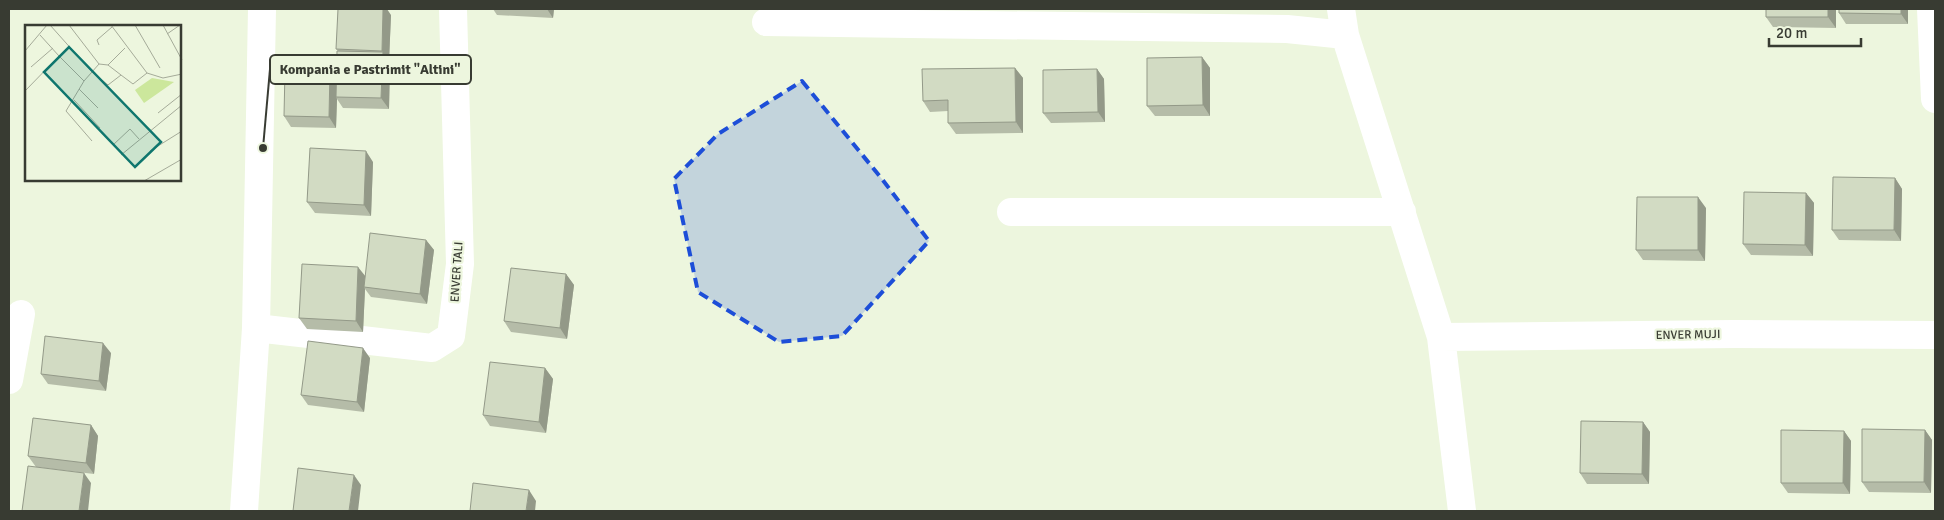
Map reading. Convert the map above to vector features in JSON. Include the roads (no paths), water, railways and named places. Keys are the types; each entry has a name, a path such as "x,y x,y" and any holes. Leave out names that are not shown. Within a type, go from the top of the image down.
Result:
{"street":[{"path":"244,511 256,328 262,9"},
{"name":"ENVER TALI","path":"256,328 432,348 451,336 460,264 453,9"},
{"path":"1931,9 1935,100"},
{"path":"766,22 1287,29 1343,22 1441,337 1462,511"},
{"path":"1011,212 1402,212"},
{"path":"9,380 21,314"},
{"name":"ENVER MUJI","path":"1441,337 1734,334 1935,336"}],"place":[{"name":"Kompania e Pastrimit \"Altini\"","path":"263,148"}]}
